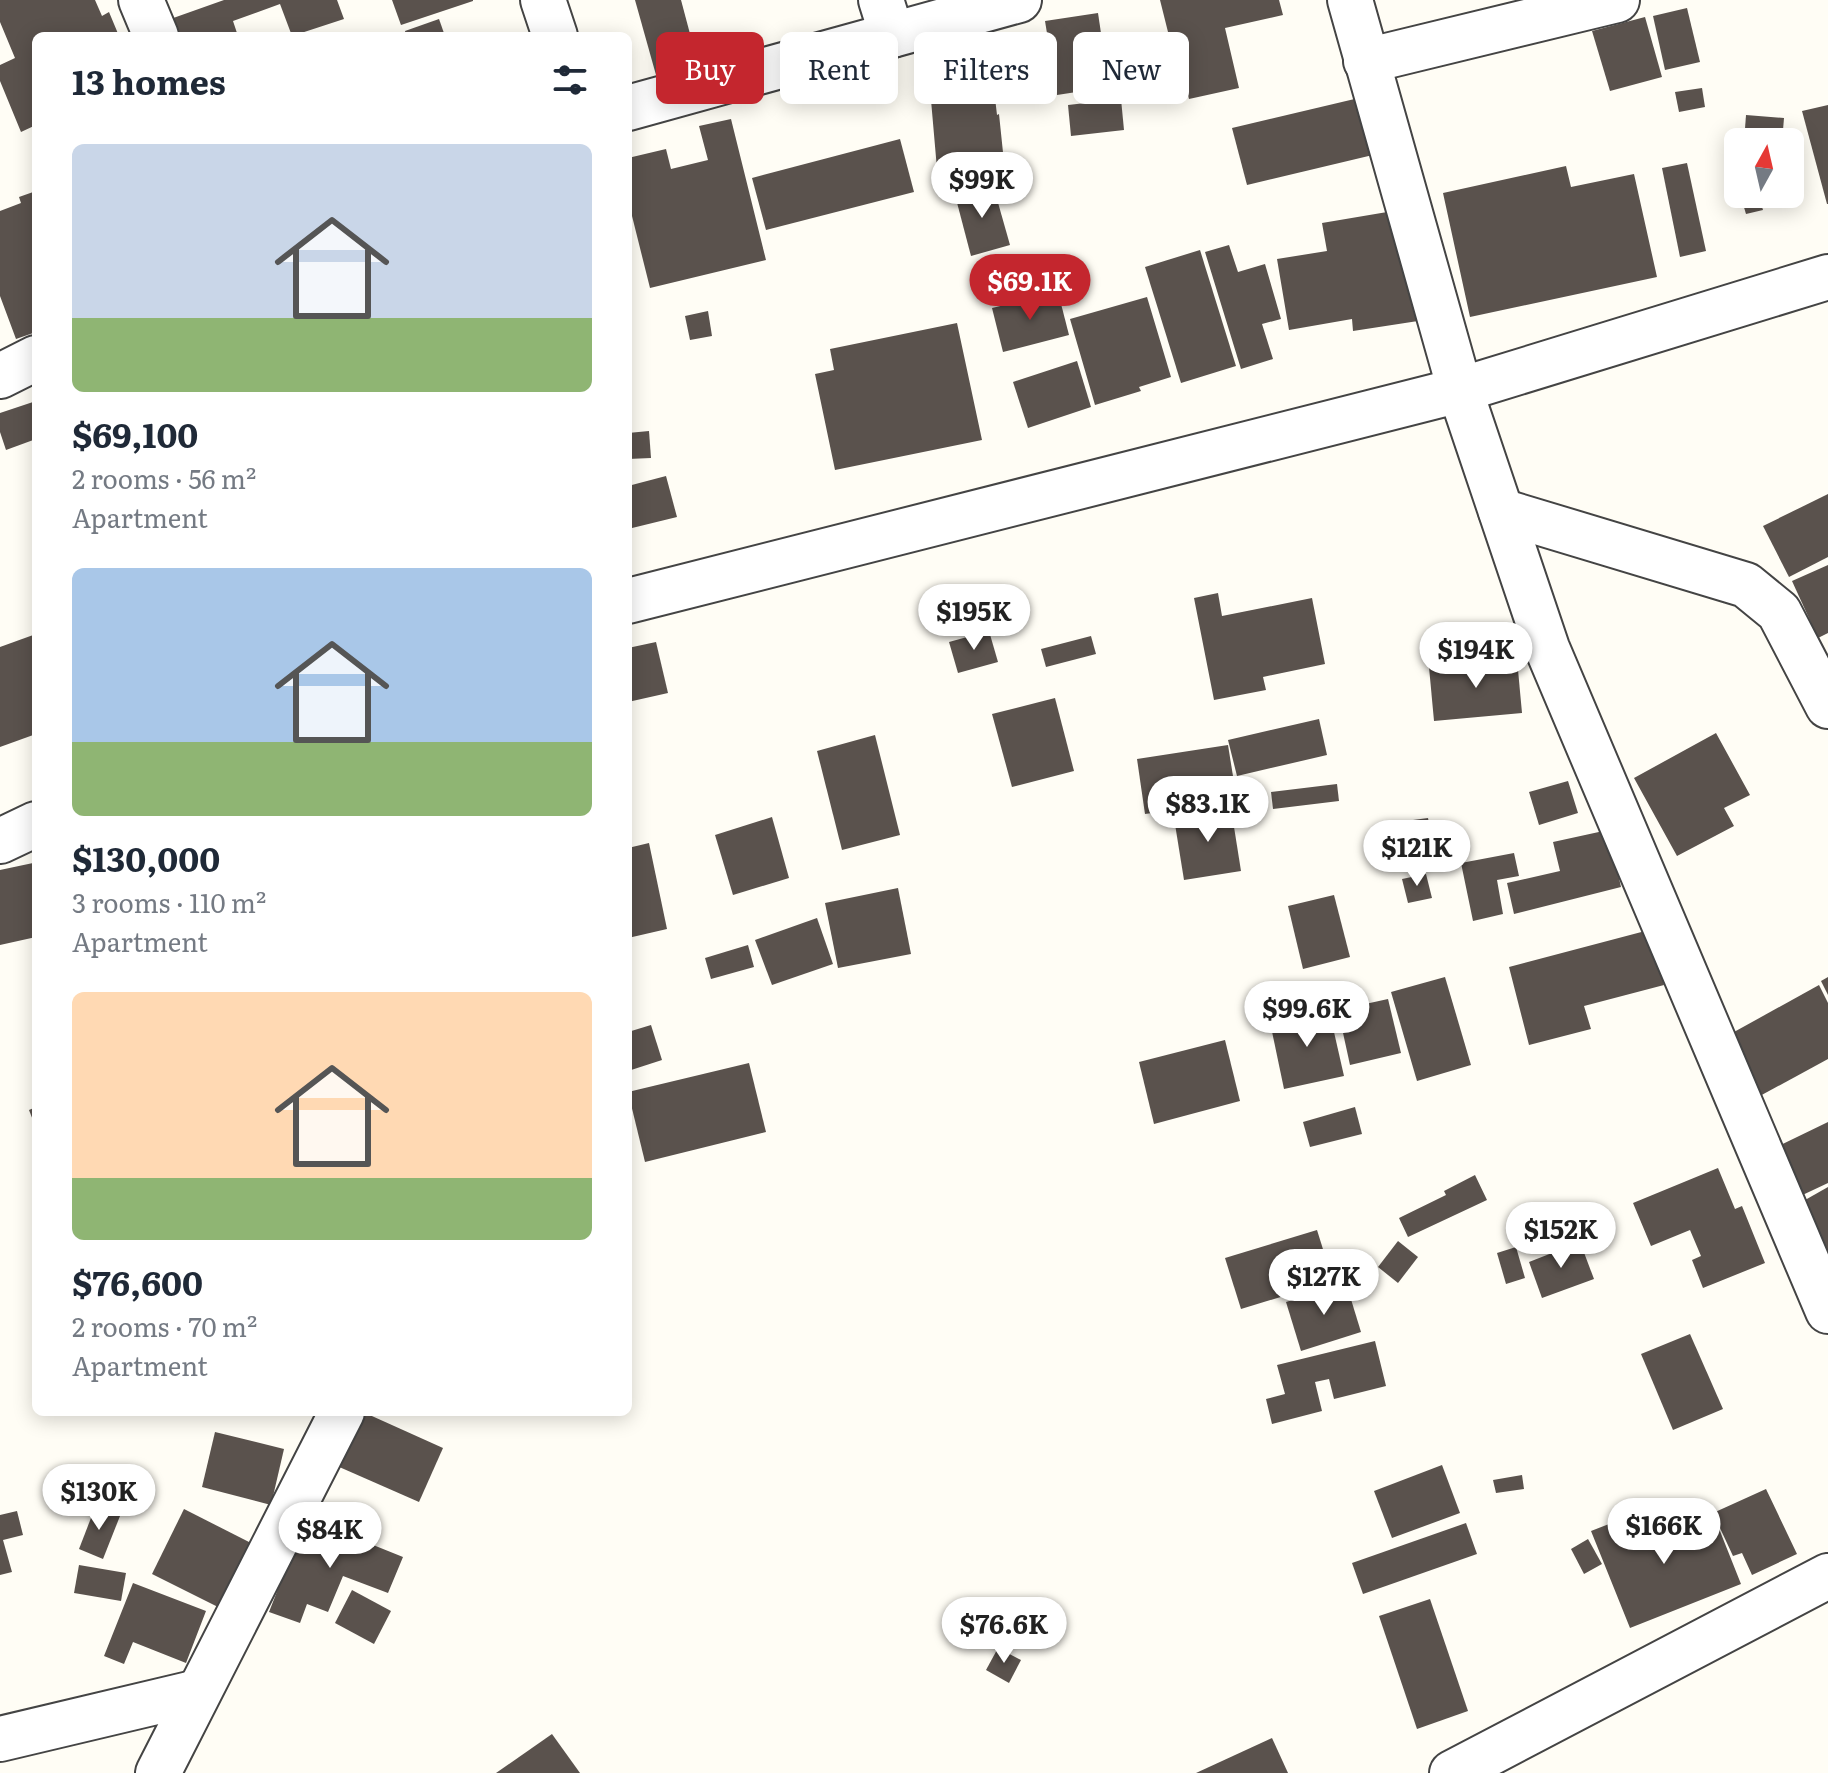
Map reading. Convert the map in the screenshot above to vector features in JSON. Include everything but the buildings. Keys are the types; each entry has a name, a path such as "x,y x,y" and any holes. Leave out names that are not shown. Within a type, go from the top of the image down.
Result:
{"street":[{"path":"141,0 154,32"},
{"path":"543,0 554,32"},
{"path":"632,107 887,17 1019,0"},
{"path":"1350,0 1460,390 1547,648 1828,1311"},
{"path":"1366,61 1617,0"},
{"path":"632,600 1460,390 1828,277"},
{"path":"0,376 32,360"},
{"path":"1501,511 1746,585 1779,612 1828,706"},
{"path":"0,841 32,826"},
{"path":"158,1773 340,1416"},
{"path":"1452,1773 1828,1576"},
{"path":"0,1739 198,1692"}]}
